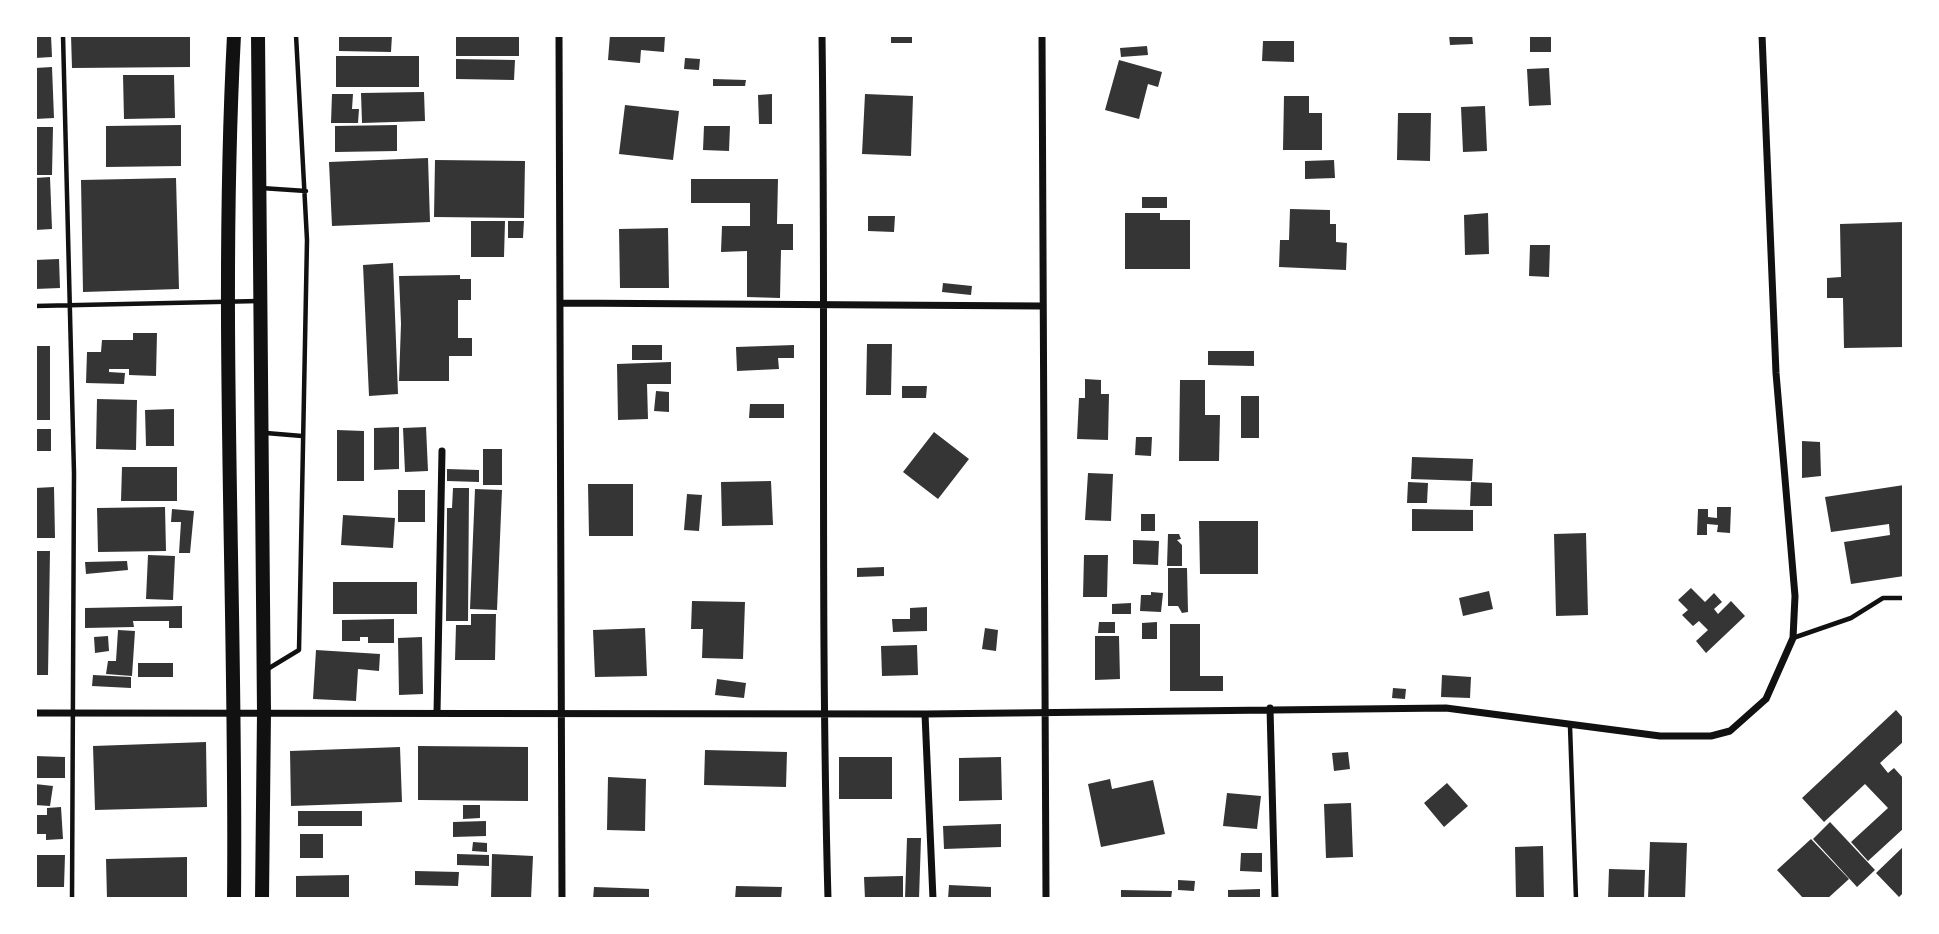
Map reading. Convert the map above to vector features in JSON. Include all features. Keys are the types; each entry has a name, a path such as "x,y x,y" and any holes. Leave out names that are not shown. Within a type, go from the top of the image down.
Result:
{"highway":[{"path":"233,35 229,303 236,712 234,899"},
{"path":"258,35 264,671 262,899"}],"street":[{"path":"559,35 562,899"},
{"path":"822,35 826,306 823,712 828,899"},
{"path":"1042,35 1041,306 1046,899"},
{"path":"35,713 925,714 1446,708 1660,736 1710,736 1730,730 1766,699 1793,638 1795,596 1776,373 1762,35"},
{"path":"560,303 1041,306"},
{"path":"438,713 442,451"},
{"path":"1270,708 1275,899"},
{"path":"925,714 933,899"}],"lane":[{"path":"63,35 74,473 72,899"},
{"path":"264,671 299,650 306,191 296,35"},
{"path":"258,188 306,191"},
{"path":"35,306 260,301"},
{"path":"261,432 302,436"},
{"path":"1793,638 1851,618 1883,598 1904,598"},
{"path":"1570,726 1576,899"}],"building":[{"path":"35,35 51,35 52,57 35,58"},
{"path":"71,35 190,35 190,67 72,68"},
{"path":"339,35 392,35 391,52 339,51"},
{"path":"456,35 519,35 519,56 456,56"},
{"path":"610,35 665,36 664,52 641,50 640,63 608,60"},
{"path":"891,35 912,35 912,43 891,43"},
{"path":"1449,35 1472,35 1473,44 1450,45"},
{"path":"1530,35 1551,35 1551,52 1530,52"},
{"path":"1263,41 1294,41 1294,62 1262,61"},
{"path":"1147,46 1148,55 1121,57 1120,48"},
{"path":"336,56 419,56 419,87 336,87"},
{"path":"685,58 700,59 699,70 684,69"},
{"path":"456,59 515,60 514,80 456,79"},
{"path":"1119,60 1162,72 1158,87 1148,84 1139,119 1105,110"},
{"path":"52,67 54,118 35,119 35,68"},
{"path":"1549,68 1551,105 1529,106 1527,69"},
{"path":"123,75 174,75 175,118 124,119"},
{"path":"713,79 746,80 745,86 713,86"},
{"path":"424,92 425,121 362,123 361,93"},
{"path":"332,94 353,94 352,109 359,109 358,123 331,123"},
{"path":"772,94 772,124 759,124 758,95"},
{"path":"865,94 913,96 911,156 862,154"},
{"path":"1284,96 1309,96 1309,113 1322,113 1322,150 1283,150"},
{"path":"625,105 679,111 673,160 619,154"},
{"path":"1485,106 1487,151 1463,152 1461,107"},
{"path":"1398,113 1431,113 1430,161 1397,160"},
{"path":"181,125 181,166 106,167 106,126"},
{"path":"397,125 397,151 335,152 335,126"},
{"path":"704,126 730,126 729,151 703,150"},
{"path":"35,127 53,127 52,175 35,175"},
{"path":"428,158 430,222 332,226 329,162"},
{"path":"435,160 525,161 524,218 434,217"},
{"path":"1334,160 1335,178 1305,179 1305,161"},
{"path":"50,177 52,229 35,230 35,178"},
{"path":"176,178 179,289 83,292 81,180"},
{"path":"691,179 778,179 777,224 793,224 793,250 781,250 780,298 747,297 747,251 721,252 722,226 750,226 750,203 691,203"},
{"path":"1142,197 1167,197 1167,208 1142,208"},
{"path":"1290,209 1330,210 1330,224 1336,224 1336,242 1347,243 1346,270 1279,267 1280,240 1289,240"},
{"path":"1125,213 1160,213 1160,220 1190,220 1190,269 1125,269"},
{"path":"1488,213 1489,254 1465,255 1464,215"},
{"path":"868,216 895,216 894,232 868,231"},
{"path":"471,221 505,221 504,257 471,257"},
{"path":"508,221 524,221 523,238 508,238"},
{"path":"1904,222 1904,347 1844,348 1843,298 1827,298 1827,278 1841,277 1840,224"},
{"path":"668,228 669,288 620,288 619,229"},
{"path":"1530,245 1550,245 1549,277 1529,276"},
{"path":"59,259 60,288 35,289 35,260"},
{"path":"393,263 398,394 369,396 363,265"},
{"path":"460,275 460,279 471,279 471,300 458,300 458,338 472,338 472,356 449,356 449,381 399,381 399,276"},
{"path":"943,283 972,286 971,295 942,292"},
{"path":"133,333 157,333 156,376 129,375 129,369 109,369 109,372 125,373 124,384 86,383 87,352 101,352 102,340 133,340"},
{"path":"867,344 892,344 891,395 866,395"},
{"path":"632,345 662,345 662,360 632,360"},
{"path":"794,345 794,358 778,358 779,369 737,371 736,347"},
{"path":"35,346 50,346 50,420 35,420"},
{"path":"1208,351 1254,351 1254,366 1208,365"},
{"path":"671,362 671,384 647,384 648,419 618,420 617,364"},
{"path":"1085,379 1101,380 1101,394 1109,394 1108,440 1077,439 1079,398 1085,398"},
{"path":"1180,380 1205,380 1205,415 1220,415 1219,461 1179,461"},
{"path":"902,386 927,386 926,398 902,398"},
{"path":"656,391 669,392 669,412 654,411"},
{"path":"1241,396 1259,396 1259,438 1241,438"},
{"path":"97,399 137,400 136,450 96,449"},
{"path":"750,404 784,404 784,418 749,418"},
{"path":"174,409 174,446 146,446 145,410"},
{"path":"399,427 399,469 374,470 374,428"},
{"path":"426,427 428,471 405,472 403,428"},
{"path":"35,429 51,429 51,451 35,451"},
{"path":"337,430 364,431 364,481 337,481"},
{"path":"934,432 969,459 938,499 903,472"},
{"path":"1136,437 1152,437 1151,456 1135,455"},
{"path":"1802,441 1820,442 1821,476 1802,478"},
{"path":"483,449 502,449 502,485 483,485"},
{"path":"1412,457 1473,459 1472,481 1411,479"},
{"path":"122,467 177,467 177,501 121,501"},
{"path":"447,469 479,470 479,482 447,481"},
{"path":"1088,473 1113,474 1111,521 1085,520"},
{"path":"771,481 773,525 722,526 721,482"},
{"path":"1408,482 1428,483 1427,503 1407,503"},
{"path":"1471,482 1492,483 1492,506 1470,506"},
{"path":"588,484 633,484 633,536 589,536"},
{"path":"1904,485 1904,576 1851,584 1844,542 1890,535 1889,524 1831,532 1825,497"},
{"path":"54,487 55,538 35,538 35,488"},
{"path":"453,488 469,488 468,621 446,621 447,508 452,508"},
{"path":"475,489 502,490 497,610 470,609"},
{"path":"398,490 425,490 425,522 398,522"},
{"path":"687,494 702,495 699,531 684,530"},
{"path":"165,507 166,551 98,552 97,508"},
{"path":"1717,507 1731,507 1730,533 1717,532 1718,525 1707,524 1707,535 1697,535 1698,509 1708,509 1708,517 1717,518"},
{"path":"172,509 194,511 190,553 179,553 181,522 171,522"},
{"path":"1412,509 1473,510 1473,531 1412,531"},
{"path":"1141,514 1155,514 1155,531 1141,531"},
{"path":"343,515 395,518 393,548 341,545"},
{"path":"1199,521 1258,521 1258,574 1200,574"},
{"path":"1586,533 1588,615 1556,616 1554,534"},
{"path":"1168,534 1179,534 1181,539 1177,540 1182,545 1182,566 1167,566"},
{"path":"1133,540 1159,541 1158,565 1133,564"},
{"path":"35,551 50,551 48,675 35,675"},
{"path":"148,555 175,556 173,600 146,599"},
{"path":"1084,555 1108,555 1107,597 1083,597"},
{"path":"127,561 128,570 86,574 85,562"},
{"path":"884,567 884,576 857,577 857,568"},
{"path":"1168,568 1187,568 1188,612 1182,613 1178,606 1168,606"},
{"path":"333,582 417,582 417,614 333,614"},
{"path":"1691,588 1705,602 1714,593 1722,602 1714,609 1718,614 1731,601 1745,616 1706,653 1696,641 1708,630 1699,621 1693,626 1682,615 1688,610 1678,600"},
{"path":"1489,591 1493,609 1463,616 1459,598"},
{"path":"1151,592 1163,593 1161,612 1140,611 1141,595 1151,595"},
{"path":"692,601 745,602 743,659 702,658 703,629 691,629"},
{"path":"1131,603 1131,614 1112,614 1112,604"},
{"path":"182,606 182,628 169,628 169,621 133,621 134,627 85,628 85,608"},
{"path":"927,607 927,631 893,632 892,619 910,619 910,608"},
{"path":"471,614 496,614 495,660 455,660 456,625 471,625"},
{"path":"394,619 394,643 368,643 368,637 360,637 360,641 342,641 342,620"},
{"path":"1099,622 1115,622 1115,633 1098,633"},
{"path":"1157,622 1157,639 1142,639 1142,623"},
{"path":"1170,624 1200,624 1200,676 1223,676 1223,691 1170,691"},
{"path":"645,628 647,676 595,677 593,630"},
{"path":"985,628 998,630 996,651 982,649"},
{"path":"118,630 135,631 132,676 106,674 108,661 116,661"},
{"path":"108,636 109,651 95,653 94,637"},
{"path":"1095,636 1119,636 1120,679 1095,680"},
{"path":"422,637 423,694 399,695 398,638"},
{"path":"917,645 918,675 882,676 881,646"},
{"path":"316,650 380,654 379,671 358,669 356,701 313,699"},
{"path":"138,663 173,663 173,677 138,677"},
{"path":"93,675 131,677 131,688 92,686"},
{"path":"1442,675 1471,677 1470,698 1441,697"},
{"path":"717,679 746,683 744,698 715,695"},
{"path":"1393,688 1406,689 1405,699 1392,698"},
{"path":"1896,710 1904,719 1904,741 1880,763 1888,773 1894,768 1904,779 1904,828 1868,861 1851,842 1888,808 1865,784 1824,822 1802,798"},
{"path":"206,742 207,807 95,810 93,746"},
{"path":"418,746 528,747 528,801 418,800"},
{"path":"400,747 402,802 291,806 290,751"},
{"path":"705,750 787,752 786,787 704,785"},
{"path":"1348,752 1350,769 1334,771 1332,753"},
{"path":"35,756 65,757 65,778 35,778"},
{"path":"839,757 892,757 892,799 839,799"},
{"path":"1001,757 1002,800 959,801 959,758"},
{"path":"608,777 646,779 645,831 607,830"},
{"path":"1110,779 1112,789 1153,780 1165,834 1101,847 1088,784"},
{"path":"1447,783 1468,806 1444,827 1424,803"},
{"path":"35,784 53,786 50,806 35,805"},
{"path":"1227,793 1261,796 1257,829 1223,826"},
{"path":"1351,803 1353,857 1326,858 1324,804"},
{"path":"463,805 480,805 480,818 463,819"},
{"path":"61,807 63,839 46,840 46,834 35,834 35,815 47,815 47,808"},
{"path":"298,811 362,811 362,826 298,826"},
{"path":"486,821 486,836 453,837 453,822"},
{"path":"1830,822 1875,870 1857,887 1813,839"},
{"path":"1001,824 1001,847 944,849 943,826"},
{"path":"300,834 323,834 323,858 300,858"},
{"path":"907,838 921,838 919,899 905,899"},
{"path":"1811,839 1849,879 1827,899 1804,899 1777,870"},
{"path":"473,842 487,843 487,852 472,851"},
{"path":"1650,842 1687,843 1685,899 1648,899"},
{"path":"1543,846 1544,899 1516,899 1515,847"},
{"path":"1904,846 1904,892 1899,897 1876,873"},
{"path":"1241,853 1262,853 1262,872 1240,871"},
{"path":"457,854 489,855 489,866 457,865"},
{"path":"492,854 533,856 531,899 491,899"},
{"path":"35,855 65,855 64,887 35,887"},
{"path":"187,857 187,899 107,899 106,859"},
{"path":"1609,869 1645,870 1644,899 1608,899"},
{"path":"415,871 459,872 458,886 415,885"},
{"path":"349,875 349,899 296,899 296,876"},
{"path":"903,876 903,899 865,899 864,877"},
{"path":"1178,880 1195,881 1194,891 1178,890"},
{"path":"949,885 991,887 991,899 948,899"},
{"path":"736,886 782,887 781,899 735,899"},
{"path":"594,887 649,889 649,899 593,899"},
{"path":"1260,889 1260,899 1228,899 1228,890"},
{"path":"1121,890 1172,891 1171,899 1121,899"}]}
